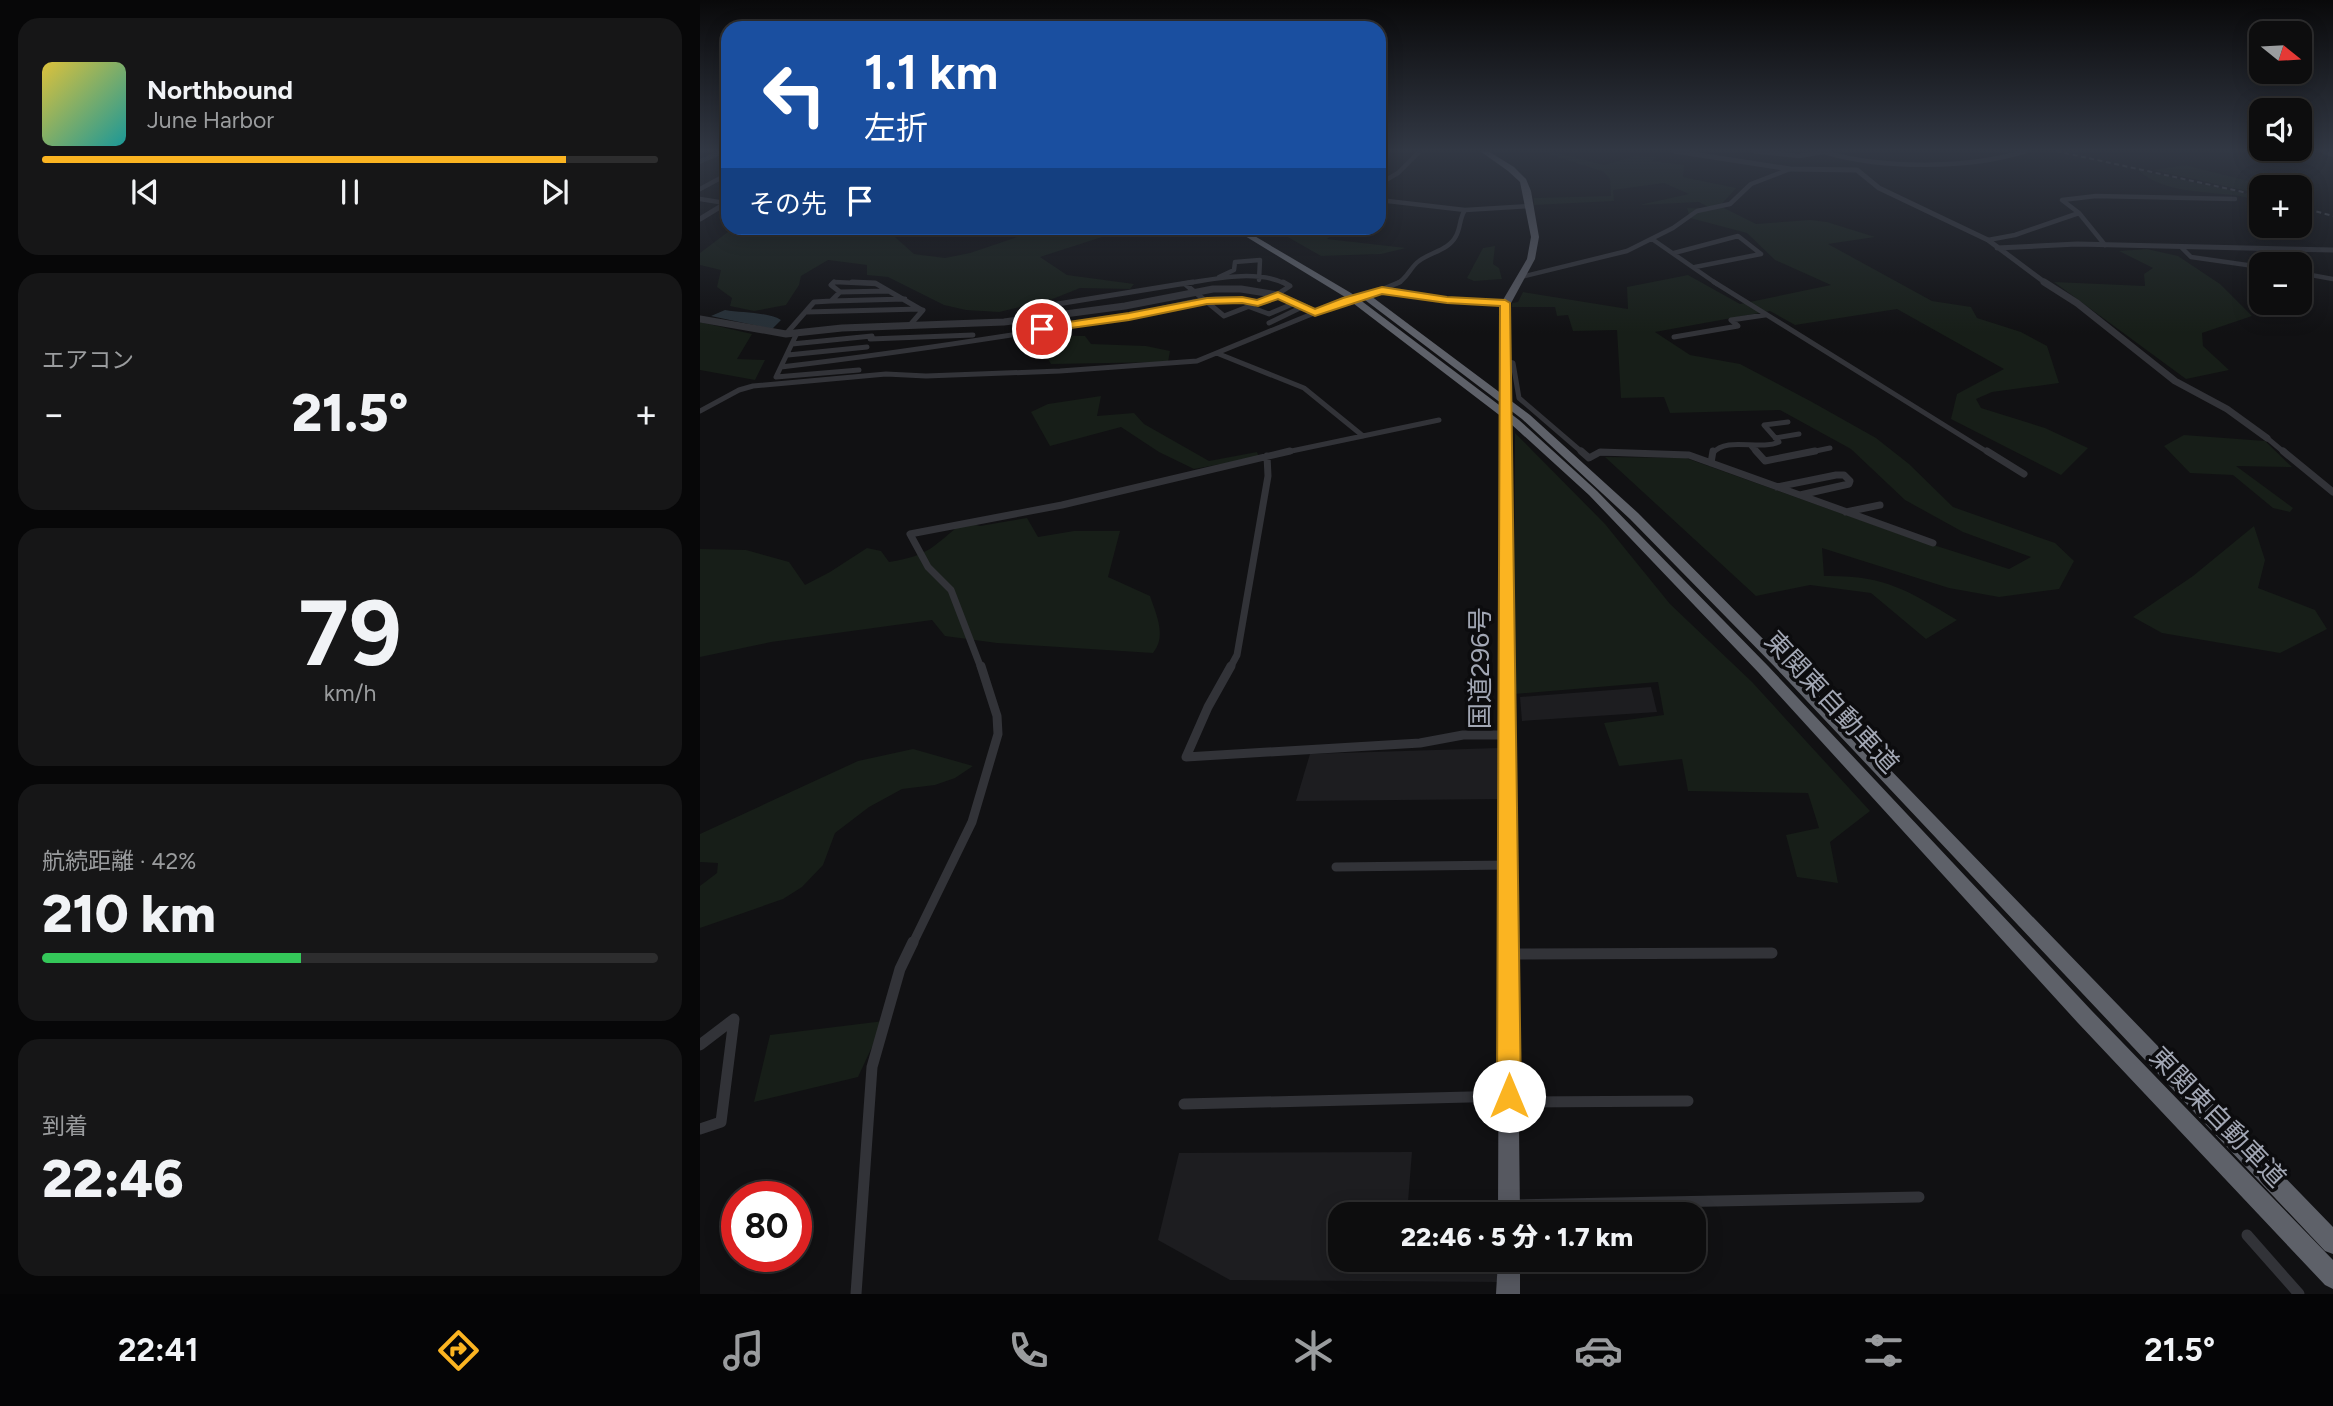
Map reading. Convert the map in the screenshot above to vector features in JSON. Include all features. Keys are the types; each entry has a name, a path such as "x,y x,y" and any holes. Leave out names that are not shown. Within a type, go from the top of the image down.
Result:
{"highway":[{"path":"1505,303 1531,259 1535,245 1532,211"},
{"name":"東関東自動車道","path":"1248,235 1348,295 1515,422 1593,493 1888,791"},
{"name":"東関東自動車道","path":"1262,235 1359,292 1537,426 1675,556 2333,1277"},
{"name":"国道296号","path":"1505,303 1509,1202"},
{"name":"東関東自動車道","path":"2029,942 2333,1243"},
{"path":"1508,1272 1508,1294"}],"street":[{"path":"797,333 776,377 858,374 926,376 1147,366 1197,361 1315,312 1379,291 1405,279 1418,261 1449,245 1457,235 1459,219 1464,211"},
{"path":"1521,277 1617,254 1652,239 1696,211"},
{"path":"1929,211 1988,240 2034,276 2077,303 2175,381 2227,409 2267,438 2333,492"},
{"path":"1988,240 2015,235 2079,213 2105,245"},
{"path":"1674,253 1738,236 1761,254 1695,267"},
{"path":"1652,239 1765,315 2024,474"},
{"path":"1997,248 2105,245 2333,250"},
{"path":"2181,247 2191,257 2249,265"},
{"path":"1213,280 1234,270 1235,261 1260,260 1259,280"},
{"path":"2312,275 2333,279"},
{"path":"1042,329 1039,307 1118,296 1185,284 1213,280 1259,280 1281,282 1290,286 1278,295 1224,316 1185,284"},
{"path":"840,292 832,284 868,282 891,291 923,310 910,325"},
{"path":"700,318 786,334 1040,318 1125,306 1195,292 1241,289 1278,295 1315,312"},
{"path":"831,301 840,292 891,291"},
{"path":"1379,291 1447,300 1505,303"},
{"path":"1118,296 1129,317"},
{"path":"786,334 814,302 905,299"},
{"path":"781,367 863,357 975,337 1129,317 1207,301 1242,300 1258,303"},
{"path":"1250,307 1269,314 1295,303"},
{"path":"1269,323 1303,307"},
{"path":"806,312 920,309"},
{"path":"1674,337 1738,327 1731,320 1765,315"},
{"path":"975,337 982,323"},
{"path":"858,374 875,327"},
{"path":"792,344 871,337 975,337"},
{"path":"788,355 867,347"},
{"path":"1219,354 1304,388 1363,436"},
{"path":"1505,361 1514,365 1514,380 1519,398 1589,458 1600,452 1685,454 1933,543"},
{"path":"700,411 743,388 858,374"},
{"path":"856,1294 872,1067 900,969 972,822 998,734 997,716 987,683 951,590 928,567 910,534 1062,505 1267,456 1439,420"},
{"path":"1711,463 1713,451 1718,447 1776,444 1779,442 1764,425 1787,422"},
{"path":"1775,438 1799,434"},
{"path":"1751,446 1765,461 1830,448"},
{"path":"1267,456 1268,476 1237,655 1208,707 1186,757 1420,743 1463,735 1508,735"},
{"path":"1777,488 1836,475 1844,475 1850,481 1849,484 1797,496"},
{"path":"1844,512 1880,505"},
{"path":"1841,704 1846,713 1894,759"},
{"path":"1336,867 1509,865"},
{"path":"1508,954 1772,953"},
{"path":"700,1045 734,1019 721,1122 700,1129"},
{"path":"1184,1104 1509,1096 1518,1102 1688,1101"},
{"path":"1706,1204 1919,1197"},
{"path":"2247,1235 2300,1294"}],"shaded area":[{"path":"1688,211 1731,211 1756,224 1810,220 1827,222 1875,237 1828,244 1932,301 1971,307 1977,318 2021,332 2047,346 2059,383 1992,392 1976,399 1981,408 2045,428 2088,448 2061,475 1951,419 1957,394 2004,369 1897,309 1795,325 1770,311 1655,332 1690,355 1740,364 1876,438 1909,464 1953,507 2055,543 2074,561 2059,589 1999,597 1949,588 1822,548 1824,576 1863,578 1895,586 1957,620 1926,639 1871,593 1810,585 1756,596 1605,457 1686,458 1902,535 2009,569 2031,557 1963,532 1905,500 1851,449 1780,410 1670,413 1664,397 1621,398 1617,330 1573,331 1568,315 1557,316 1555,307 1512,307 1512,303 1518,302 1523,292 1628,309 1627,287 1688,275 1740,304 1831,285 1775,260 1747,233 1690,218"},
{"path":"724,235 888,235 895,237 914,254 945,258 970,253 1023,235 1108,235 1040,257 1067,275 1134,284 1130,289 1080,288 1050,300 999,312 966,310 944,305 888,277 867,275 867,265 828,260 801,276 799,285 786,305 754,311 730,306 732,298 717,287 721,270 700,265 700,253"},
{"path":"1284,235 1332,235 1327,239 1406,248 1381,254 1321,256"},
{"path":"1495,246 1493,264 1499,268 1502,279 1474,281 1467,278 1483,248"},
{"path":"2147,249 2178,256 2220,284 2252,316 2202,333 2203,346 2229,370 2186,379 2054,282 2145,286 2144,274 2153,268 2119,251"},
{"path":"725,310 762,314 781,320 772,329 711,316"},
{"path":"700,322 752,334 737,359 765,360 755,380 700,370"},
{"path":"1038,335 1085,336 1091,344 1146,346 1170,351 1168,362 1051,364 1042,349 1020,340"},
{"path":"1101,396 1097,416 1134,413 1144,424 1209,461 1257,452 1259,457 1194,469 1159,452 1121,427 1050,446 1031,412 1048,404"},
{"path":"1515,433 1605,524 1670,604 1752,682 1870,811 1830,842 1838,883 1797,877 1786,835 1819,828 1808,793 1688,791 1682,759 1619,766 1604,723 1664,715 1658,682 1514,694"},
{"path":"2184,435 2265,441 2292,467 2236,466 2293,508 2290,512 2273,508 2233,475 2190,473 2164,446"},
{"path":"1027,518 1038,537 1074,531 1120,531 1108,577 1150,596 1160,632 1153,653 997,643 945,636 932,620 771,642 700,657 700,549 746,550 789,562 805,585 867,548 881,551 889,562 923,553 964,522 980,526"},
{"path":"2254,526 2265,560 2258,588 2315,610 2327,629 2280,653 2162,633 2133,617 2193,576"},
{"path":"1651,687 1657,712 1522,721 1520,697"},
{"path":"1498,748 1499,799 1296,801 1310,754"},
{"path":"913,749 973,766 955,778 935,785 902,789 869,807 835,833 823,865 802,887 783,899 700,928 700,886 717,873 718,863 700,862 700,834 858,761"},
{"path":"884,1021 858,1077 754,1102 770,1035"},
{"path":"1412,1152 1408,1202 1328,1202 1328,1272 1497,1272 1497,1282 1230,1280 1158,1240 1179,1153"}],"railway":[{"path":"2316,211 2333,216"}],"route":[{"path":"1042,329 1129,317 1207,301 1227,299 1258,303 1278,295 1315,312 1382,290 1447,300 1505,303 1509,1096"}]}
